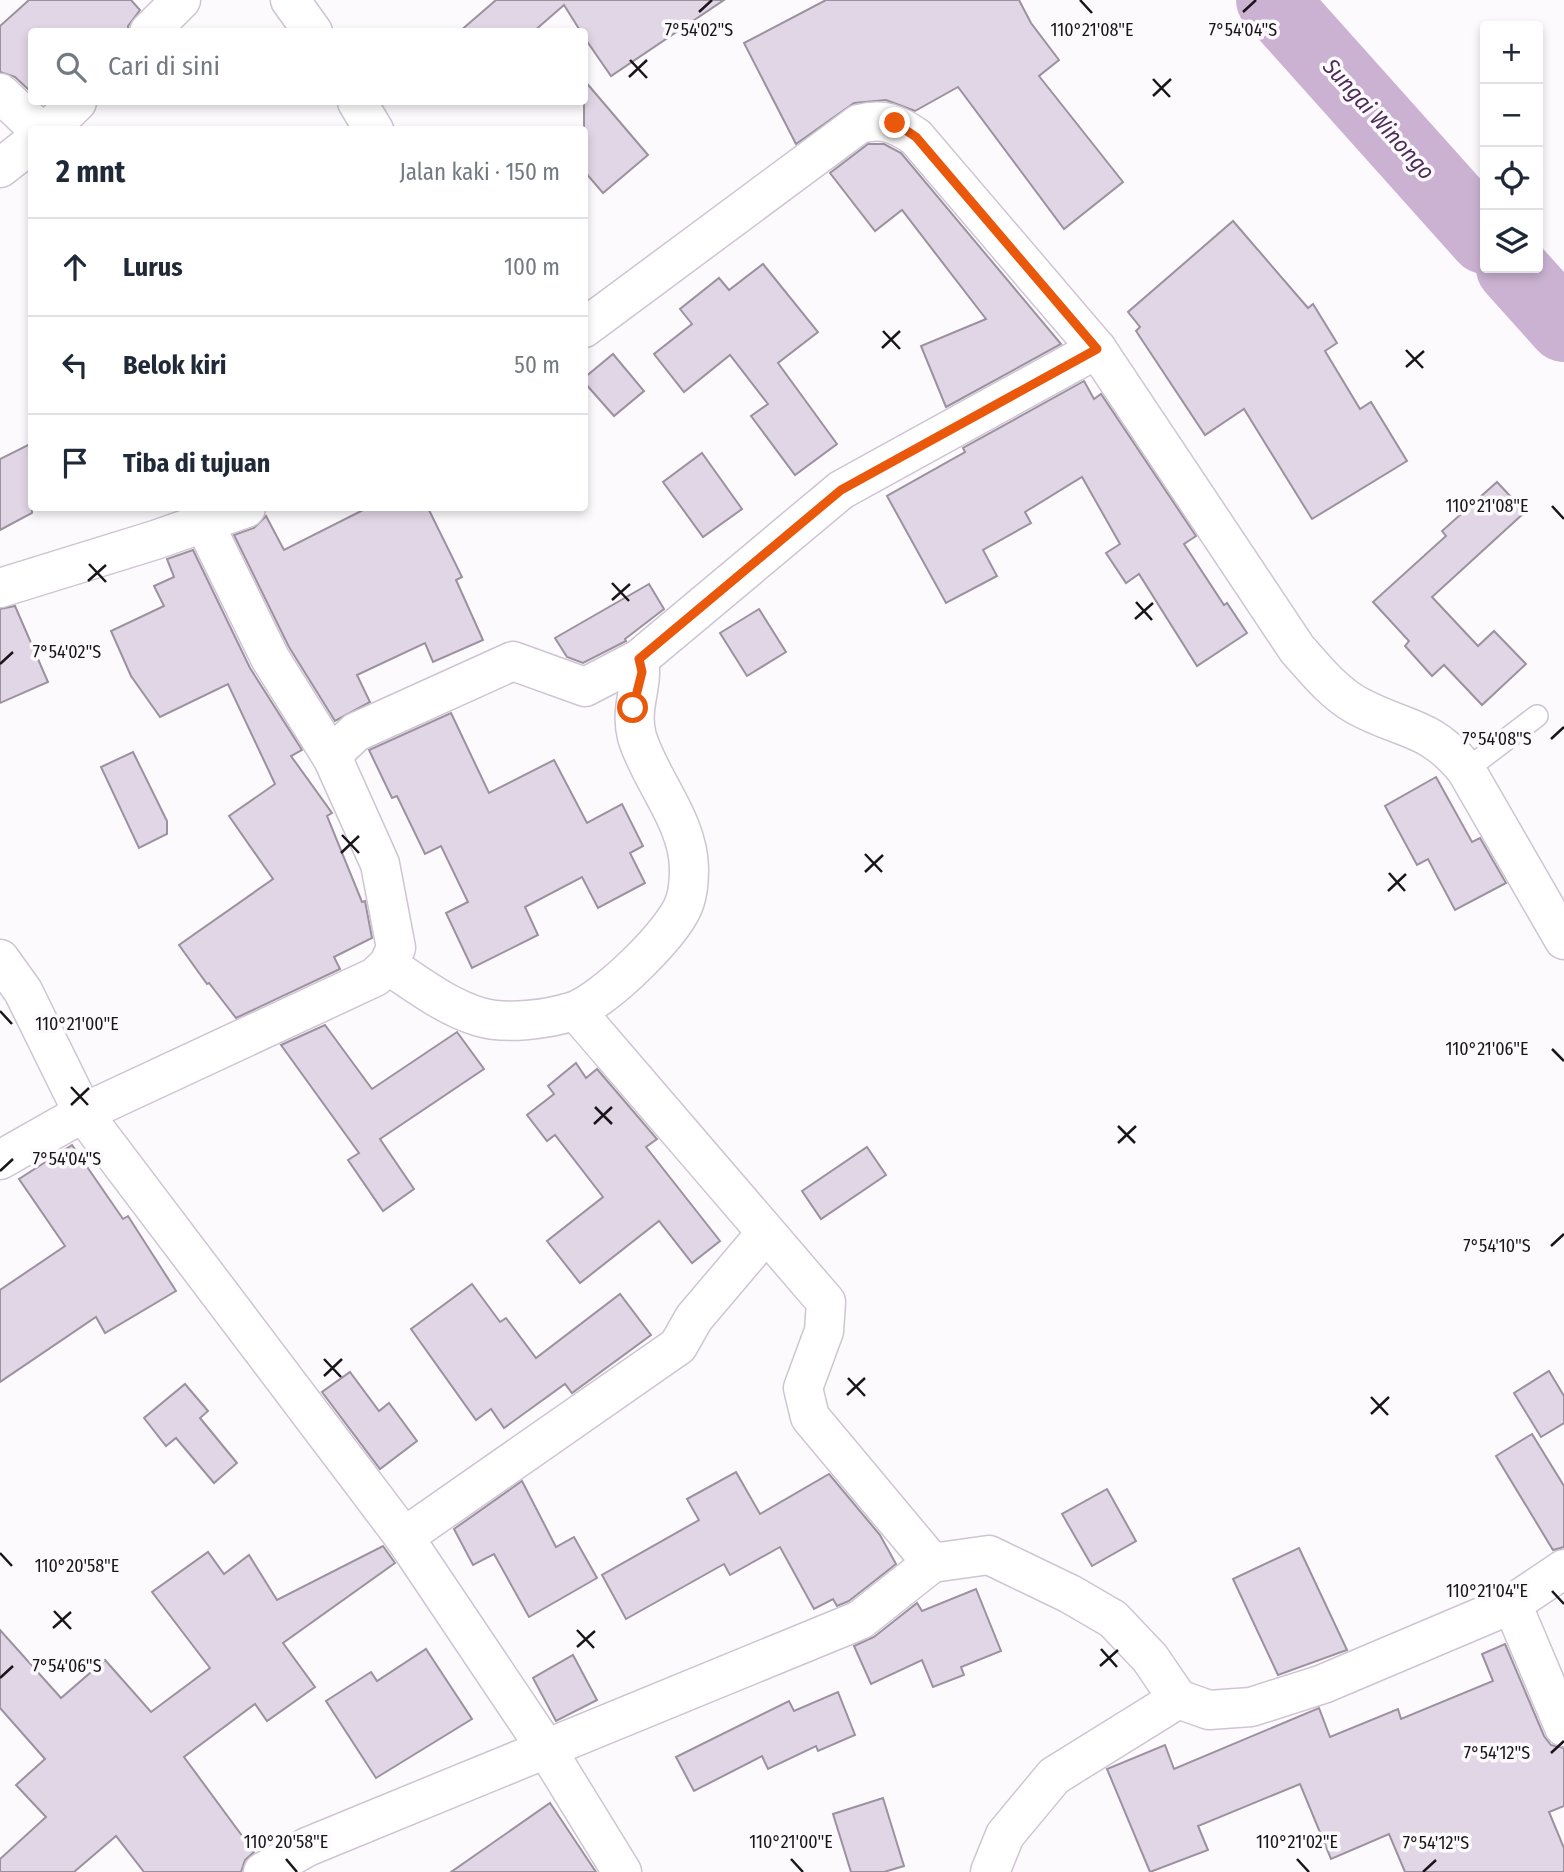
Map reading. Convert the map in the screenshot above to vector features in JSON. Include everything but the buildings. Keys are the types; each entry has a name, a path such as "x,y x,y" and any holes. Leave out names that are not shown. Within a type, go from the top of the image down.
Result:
{"street":[{"path":"153,28 181,0"},
{"path":"290,0 310,28"},
{"path":"0,93 34,126"},
{"path":"52,126 74,105"},
{"path":"359,105 372,126"},
{"path":"588,325 859,124 876,120 895,123 916,137 1097,349 1297,649 1320,675 1354,704 1427,733 1453,754 1466,770 1564,940"},
{"path":"0,167 28,147"},
{"path":"334,759 340,747 356,732 513,661 585,687 639,659 841,490 1097,349"},
{"path":"0,588 238,511"},
{"path":"0,1160 83,1114 375,977 388,965 397,948 380,864 334,759 270,658 204,523"},
{"path":"388,965 446,1003 482,1018 520,1020 576,1011 621,979 658,942 685,902 689,869 686,846 638,737 633,708 642,672 639,659"},
{"path":"0,959 23,990 83,1114 404,1537 547,1750 622,1872"},
{"path":"576,1011 826,1302 824,1331 803,1388 810,1417 932,1563"},
{"path":"404,1537 678,1346 694,1318 766,1233"},
{"path":"263,1872 316,1859 547,1750 860,1620 932,1563 989,1555 1070,1594 1113,1619 1150,1658 1178,1699 1209,1710 1251,1707 1323,1684 1512,1604 1564,1569"},
{"path":"1512,1604 1564,1727"},
{"path":"990,1872 1005,1835 1054,1776 1178,1699"}],"lane":[{"path":"1466,770 1537,716"}],"waterway":[{"name":"Sungai Winongo","path":"1272,0 1480,232"},
{"name":"Sungai Winongo","path":"1516,273 1564,326"}],"route":[{"path":"633,708 642,672 639,659 841,490 1097,349 916,137 895,123"}]}
